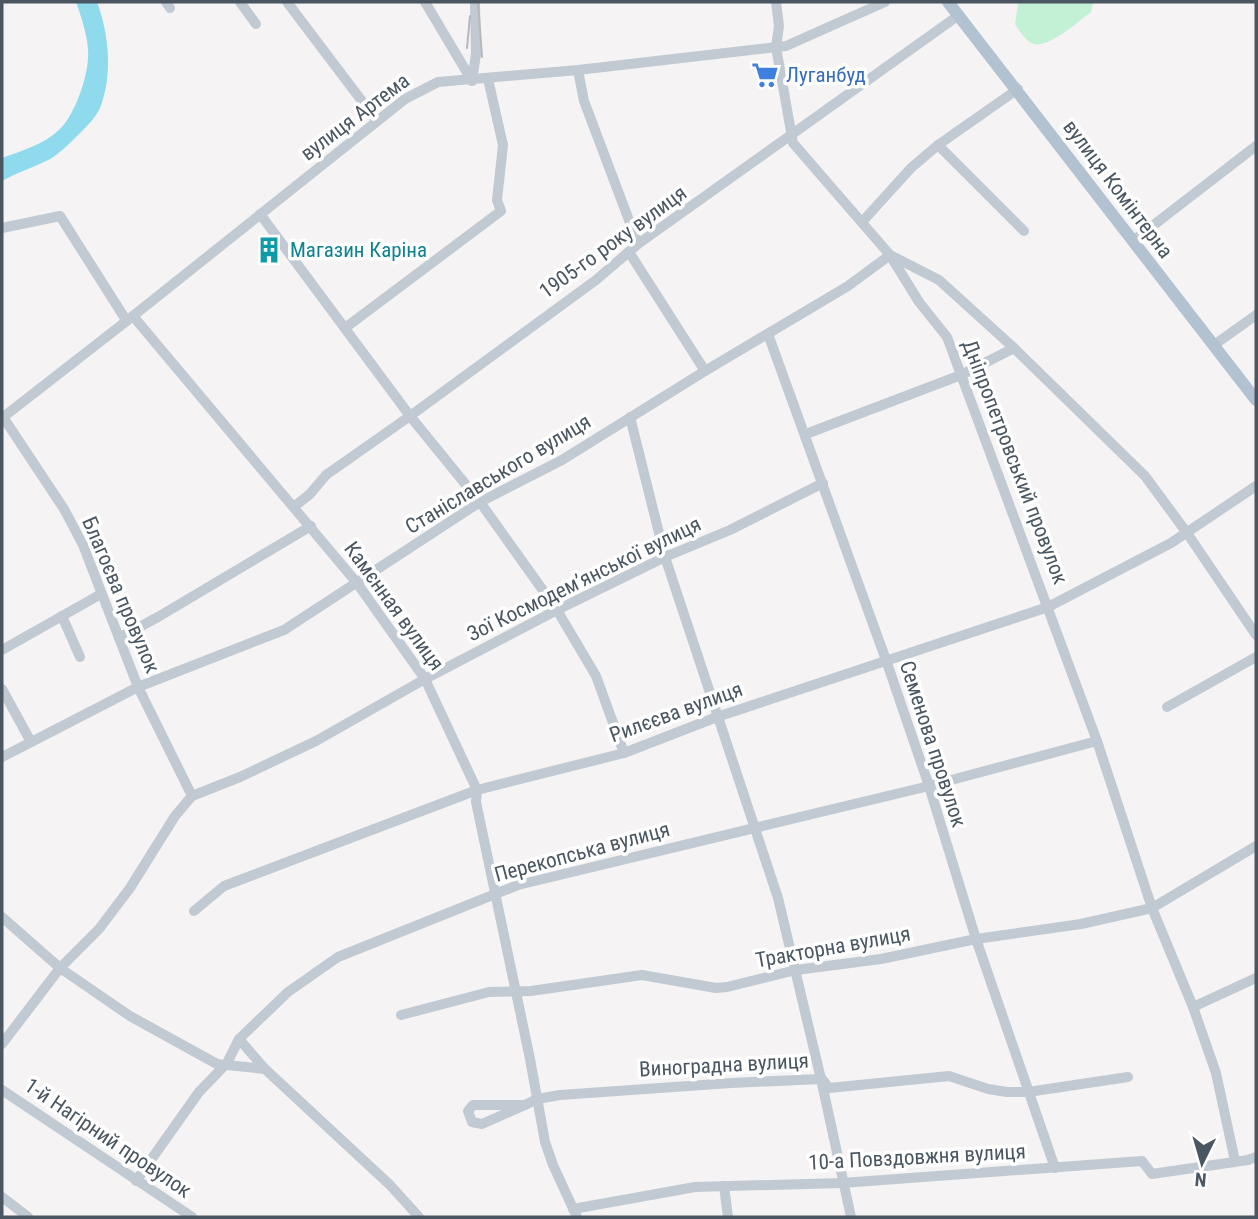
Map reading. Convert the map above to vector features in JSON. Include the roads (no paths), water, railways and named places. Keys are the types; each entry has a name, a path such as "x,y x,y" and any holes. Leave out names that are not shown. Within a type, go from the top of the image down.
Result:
{"main road":[{"name":"вулиця Комінтерна","path":"948,2 1018,89 1256,400"}],"street":[{"path":"240,2 256,24"},
{"path":"287,2 377,121"},
{"path":"425,2 472,80"},
{"path":"472,80 476,54 475,2"},
{"path":"776,2 779,26 776,47 793,143 890,255"},
{"name":"вулиця Артема","path":"2,417 405,99 438,82 578,70 786,46 885,2"},
{"name":"1905-го року вулиця","path":"295,506 310,494 326,475 596,280 639,244 958,15"},
{"path":"578,70 584,101 639,244"},
{"path":"345,328 501,211 497,200 503,145 488,79"},
{"path":"862,222 911,167 1018,89"},
{"path":"938,145 1024,230"},
{"path":"1133,240 1256,146"},
{"path":"260,214 410,416 480,502 557,610 596,676 624,753"},
{"name":"Камєнная вулиця","path":"2,229 60,216 128,317 295,506 357,583 425,679 477,790 475,802 545,1142 575,1213"},
{"path":"629,252 705,371"},
{"name":"Станіславського вулиця","path":"2,757 138,687 284,630 480,502 562,460 848,286 890,255"},
{"name":"Дніпропетровський провулок","path":"890,255 939,280 1014,348 1144,476 1187,533 1256,635"},
{"name":"Дніпропетровський провулок","path":"890,255 919,302 947,337 1097,741 1152,908 1193,1007 1216,1073 1235,1161"},
{"path":"1214,345 1256,315"},
{"name":"Семенова провулок","path":"768,334 806,434 859,592 886,660 929,786 976,939 1055,1168"},
{"path":"806,434 961,375 1014,348"},
{"name":"Благоєва провулок","path":"2,417 64,509 83,545 138,687 192,796"},
{"path":"630,417 665,557 778,898 851,1217"},
{"name":"Зої Космодем’янської вулиця","path":"192,796 316,741 425,679 557,610 665,557 730,530 823,483"},
{"name":"Рилєєва вулиця","path":"194,911 224,887 477,790 624,753 717,717 1048,607 1171,543 1256,486"},
{"path":"118,638 311,526"},
{"path":"2,650 101,594"},
{"path":"62,616 79,657"},
{"path":"1167,707 1256,657"},
{"path":"2,689 31,742"},
{"name":"Перекопська вулиця","path":"136,1181 199,1092 227,1063 239,1039 288,992 338,957 518,885 929,786 1097,741"},
{"path":"2,1044 60,968 99,929 130,888 175,816 192,796"},
{"name":"Тракторна вулиця","path":"401,1015 489,992 515,992 642,975 716,988 796,970 1081,924 1152,908 1256,846"},
{"path":"2,917 60,968 130,1016 217,1064 265,1069"},
{"path":"1193,1007 1256,978"},
{"path":"239,1039 265,1069 390,1185 419,1217"},
{"name":"Виноградна вулиця","path":"526,1105 491,1103 473,1105 468,1111 471,1122 482,1124 526,1105 537,1099 560,1095 821,1079 829,1088 949,1076 988,1089 1028,1092 1128,1077"},
{"name":"1-й Нагірний провулок","path":"2,1090 192,1217"},
{"name":"10-а Повздовжня вулиця","path":"575,1213 695,1187 842,1183 1142,1161 1153,1174 1256,1157"},
{"path":"724,1186 728,1217"},
{"path":"2,1197 27,1217"}],"water":[{"path":"76,2 97,2 107,41 107,82 100,108 89,124 58,154 2,181 2,158 54,134 66,122 76,103 87,69 88,49"}],"tram line":[{"path":"478,2 482,57"},
{"path":"467,48 470,16"}],"place":[{"name":"Луганбуд","path":"765,75"},
{"name":"Магазин Каріна","path":"269,250"}]}
